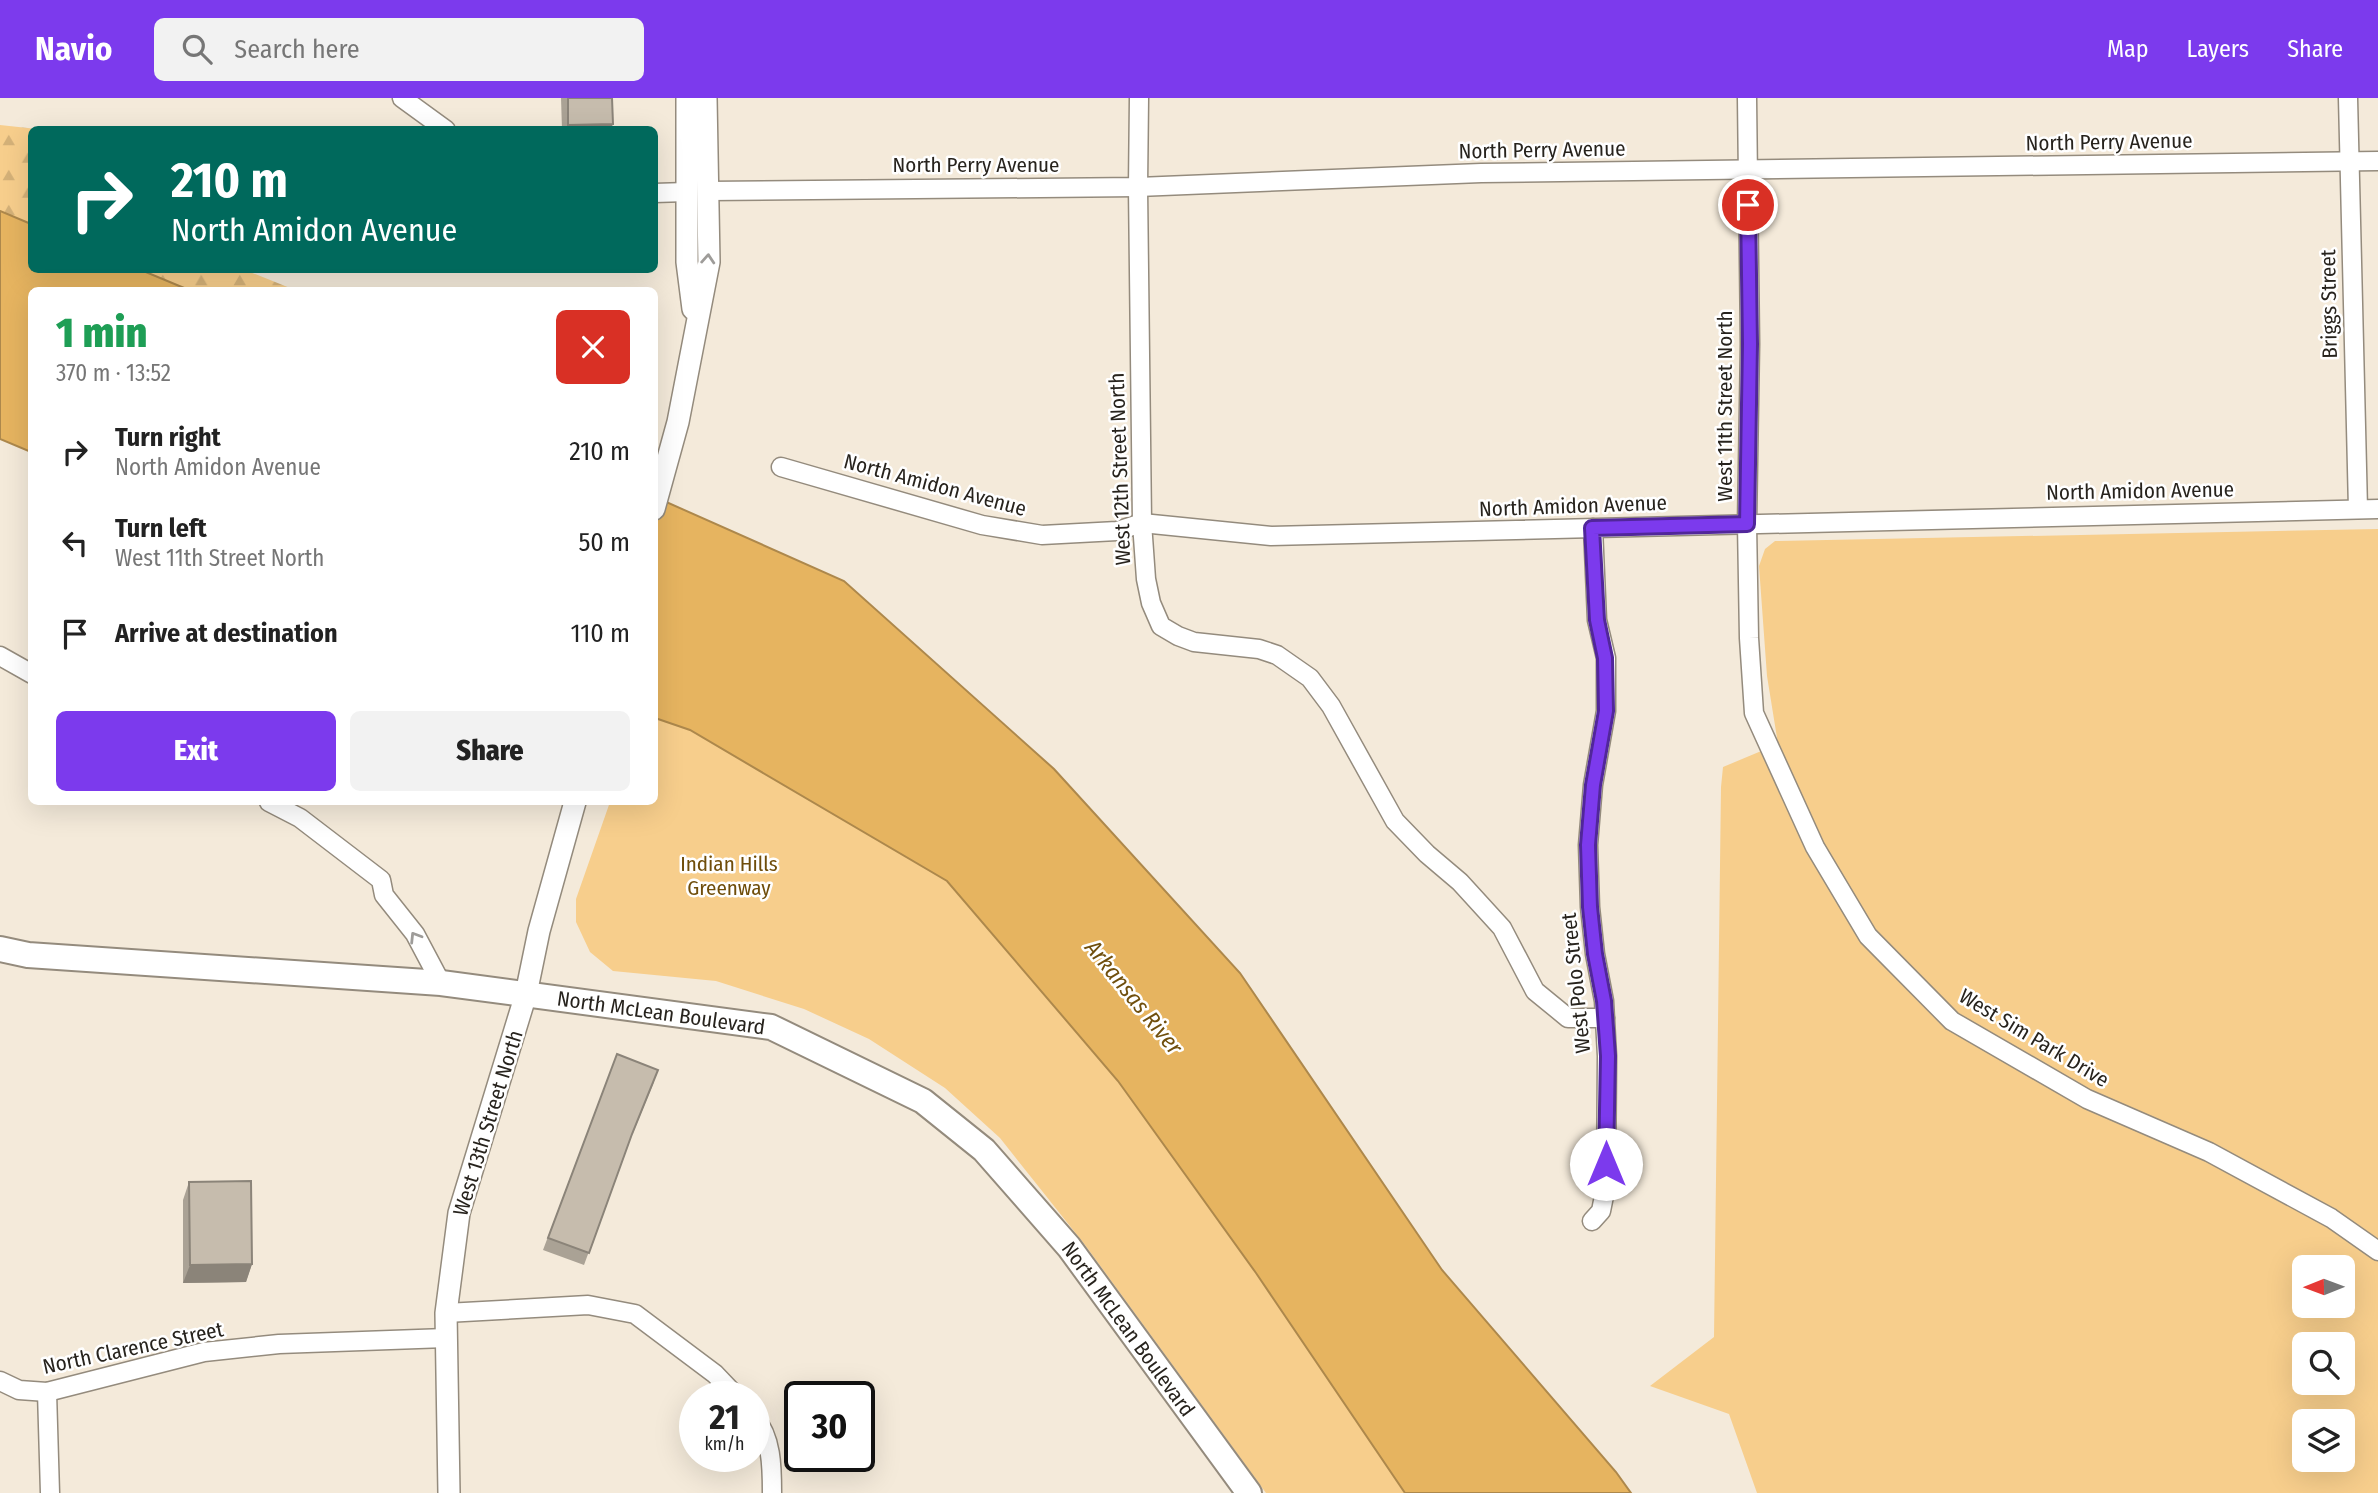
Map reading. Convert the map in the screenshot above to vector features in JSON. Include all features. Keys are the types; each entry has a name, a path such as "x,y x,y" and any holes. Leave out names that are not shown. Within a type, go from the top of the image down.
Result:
{"main road":[{"name":"North McLean Boulevard","path":"0,948 28,955 441,983 771,1027 923,1101 984,1150 1069,1247 1249,1493"}],"street":[{"path":"687,98 697,192"},
{"path":"658,494 678,422 695,326 687,262 706,98"},
{"name":"West 12th Street North","path":"1139,98 1142,523 1146,579 1151,603 1161,626 1194,642 1259,649 1277,655 1310,678 1331,706 1395,821 1427,854 1460,882 1502,928 1535,991 1568,1018 1605,1018"},
{"name":"West 11th Street North","path":"1746,98 1750,344 1747,524 1749,638 1754,713"},
{"name":"Briggs Street","path":"2348,98 2357,509"},
{"path":"410,101 441,126"},
{"name":"North Perry Avenue","path":"658,193 1138,187 1481,173 2378,161"},
{"name":"North Amidon Avenue","path":"781,467 982,525 1042,535 1116,531 1142,523 1271,536 2378,509"},
{"name":"West Polo Street","path":"1592,528 1597,620 1605,658 1606,711 1593,785 1588,845 1590,907 1608,1056 1606,1186 1601,1211 1592,1220"},
{"path":"0,656 28,672"},
{"name":"West Sim Park Drive","path":"1754,713 1812,840 1868,936 1952,1021 2087,1099 2209,1152 2295,1198 2331,1218 2378,1251"},
{"path":"275,805 300,817 382,880 384,895 415,934 441,983"},
{"name":"West 13th Street North","path":"449,1493 446,1313 459,1213 526,994 539,931 574,805"},
{"path":"446,1313 588,1305 635,1314 722,1381"},
{"name":"North Clarence Street","path":"0,1381 19,1390 47,1392 204,1352 279,1344 446,1338"},
{"path":"47,1392 50,1493"},
{"path":"770,1453 772,1493"}],"green space":[{"path":"0,125 28,128 28,223 0,211"},
{"path":"148,273 252,273 288,287 182,287"},
{"path":"2378,529 2378,1493 1757,1493 1729,1414 1650,1386 1714,1337 1721,787 1723,767 1778,744 1767,676 1759,566 1765,549 1775,541"},
{"name":"Indian Hills Greenway","path":"658,719 690,730 947,881 1118,1081 1256,1273 1405,1493 1266,1493 1085,1245 1000,1138 945,1088 869,1039 804,1009 716,981 613,971 590,952 576,922 576,899 609,805 658,805"}],"water":[{"path":"0,211 28,223 28,273 148,273 182,287 28,287 28,451 0,439"},
{"name":"Arkansas River","path":"658,498 844,581 1054,769 1240,973 1442,1270 1616,1472 1631,1493 1405,1493 1256,1273 1118,1081 947,881 690,730 658,719"}],"building":[{"path":"568,98 612,98 613,124 568,125"},
{"path":"617,1054 658,1070 589,1253 548,1238"},
{"path":"251,1181 252,1264 190,1265 189,1182"}],"route":[{"path":"1606,1164 1608,1056 1604,1001 1590,907 1588,845 1593,785 1606,711 1605,658 1597,620 1592,528 1747,524 1750,344 1748,205"}]}
